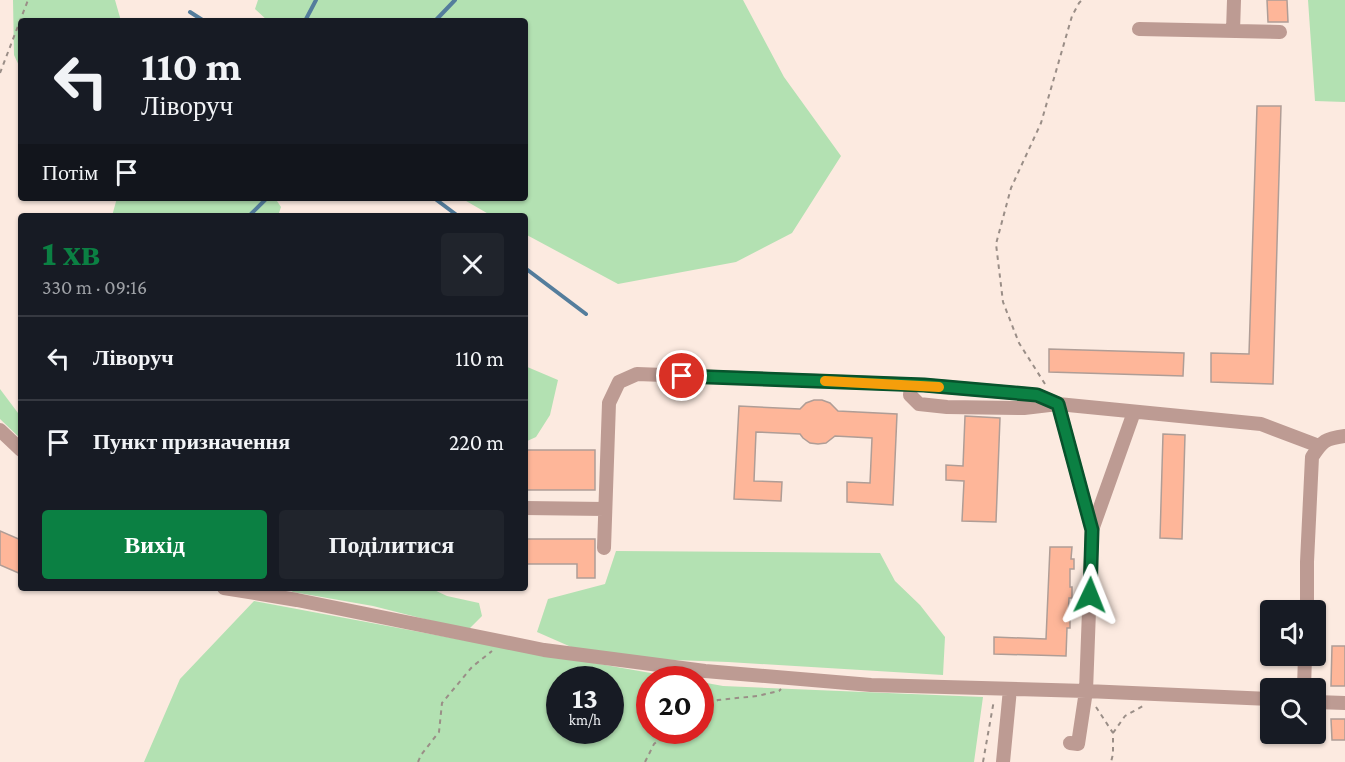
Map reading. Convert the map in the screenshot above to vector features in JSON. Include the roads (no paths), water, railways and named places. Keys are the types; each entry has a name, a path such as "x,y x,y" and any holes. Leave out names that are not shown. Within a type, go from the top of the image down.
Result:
{"street":[{"path":"1233,32 1234,0"},
{"path":"1139,29 1280,32"},
{"path":"604,548 609,403 619,382 637,374 911,385 1037,395 1058,404"},
{"path":"911,385 910,395 919,404 947,407 1024,408 1058,404 1261,424 1319,446"},
{"path":"1058,404 1092,530 1086,691 1078,744 1070,743"},
{"path":"1092,530 1134,412"},
{"path":"0,430 18,447"},
{"path":"1307,600 1312,457 1328,438 1345,436"},
{"path":"528,508 605,510"},
{"path":"242,591 544,650 705,671 871,685 1260,699"},
{"path":"1003,762 1010,689"},
{"path":"1326,702 1345,703"}],"waterway":[{"path":"307,18 316,0"},
{"path":"438,18 455,0"},
{"path":"190,12 199,18"},
{"path":"252,213 264,201"},
{"path":"438,201 454,213"},
{"path":"528,270 586,314"}]}
